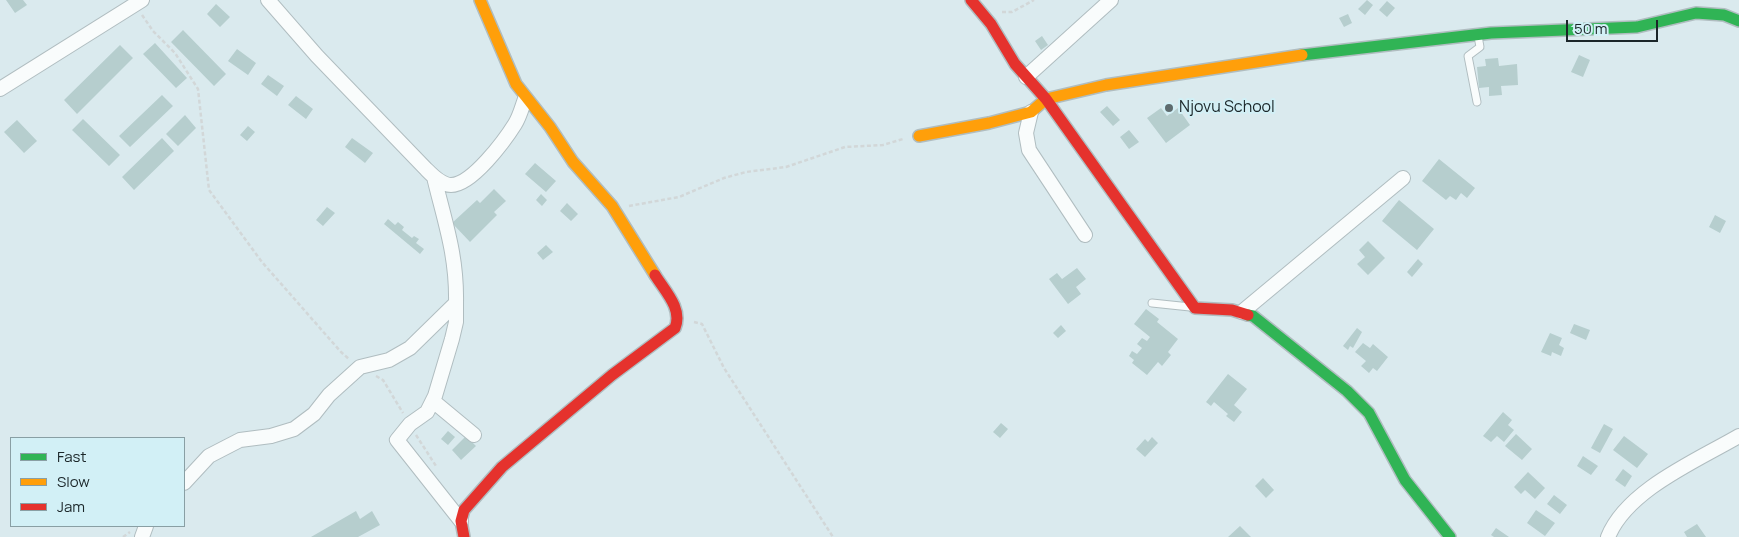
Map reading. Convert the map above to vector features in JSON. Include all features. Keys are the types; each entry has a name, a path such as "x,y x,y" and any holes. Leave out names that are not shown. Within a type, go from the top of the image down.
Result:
{"street":[{"path":"268,0 317,56 434,177 451,185 460,183 472,174 504,140 516,122 525,98"},
{"path":"460,521 464,510 471,500 502,467 612,375 668,334 675,328 679,318 676,308 612,206 573,162 550,127 525,98 508,66 480,0"},
{"path":"971,0 981,11 1026,77 1046,99 1195,308 1242,312 1266,324 1360,403 1379,429 1405,480 1450,537"},
{"path":"1026,77 1111,0"},
{"path":"0,89 138,2"},
{"path":"920,136 989,123 1031,112 1046,99 1106,85 1312,53 1478,34 1637,27 1687,14 1720,15 1739,21"},
{"path":"1031,112 1026,133 1029,150 1085,235"},
{"path":"434,177 452,243 456,273 456,322 433,401 427,412 410,424 397,440 460,521 464,537"},
{"path":"1242,312 1403,178"},
{"path":"185,482 209,456 240,440 271,436 294,429 314,414 329,395 360,367 389,360 410,348 456,303"},
{"path":"433,401 474,435"},
{"path":"1608,537 1618,518 1629,504 1739,436"}],"lane":[{"path":"1476,102 1468,56 1480,47 1478,34"},
{"path":"1152,303 1195,308"}],"path":[{"path":"981,11 1012,12 1034,0"},
{"path":"138,2 153,32 175,53 198,88 209,190 262,262 341,352 360,367 383,380 441,474"},
{"path":"612,206 631,206 679,197 746,172 786,167 845,147 883,145 920,136"},
{"path":"679,318 702,324 724,368 833,537"}],"building":[{"path":"6,0 23,0 27,5 15,13"},
{"path":"1367,0 1373,5 1365,15 1358,9"},
{"path":"1387,1 1395,8 1387,17 1379,10"},
{"path":"216,4 230,17 220,27 207,14"},
{"path":"1348,14 1352,23 1344,27 1339,18"},
{"path":"183,30 226,74 214,86 171,42"},
{"path":"1042,36 1048,45 1041,50 1035,41"},
{"path":"155,43 187,78 176,88 143,54"},
{"path":"120,45 133,58 77,114 64,100"},
{"path":"237,49 256,63 248,75 228,61"},
{"path":"1579,55 1590,60 1583,77 1571,72"},
{"path":"1498,58 1499,66 1517,64 1518,85 1501,86 1502,95 1489,96 1489,87 1479,88 1477,67 1486,66 1485,59"},
{"path":"268,75 284,86 277,96 261,84"},
{"path":"162,95 173,106 130,147 119,136"},
{"path":"296,96 313,109 306,119 288,105"},
{"path":"1107,106 1120,120 1113,126 1100,112"},
{"path":"1161,108 1167,116 1178,108 1190,125 1166,143 1147,118"},
{"path":"185,115 196,128 178,146 166,134"},
{"path":"83,119 120,155 109,166 72,130"},
{"path":"17,120 37,141 24,153 4,132"},
{"path":"248,126 255,132 247,141 240,135"},
{"path":"1129,130 1139,142 1129,149 1120,137"},
{"path":"162,138 174,151 134,190 122,177"},
{"path":"352,138 373,153 365,163 345,147"},
{"path":"1439,159 1475,188 1467,198 1461,193 1456,200 1450,196 1446,200 1422,181"},
{"path":"535,163 556,181 546,192 525,174"},
{"path":"494,189 506,201 494,212 497,215 470,242 452,223 477,200 480,203"},
{"path":"541,194 547,200 542,206 536,200"},
{"path":"1399,200 1434,229 1417,250 1382,221"},
{"path":"567,203 578,214 571,221 560,211"},
{"path":"327,207 335,213 323,226 316,220"},
{"path":"1715,215 1726,221 1720,233 1709,227"},
{"path":"388,219 395,225 398,222 404,227 402,230 412,238 414,236 419,239 416,243 424,249 420,254 384,224"},
{"path":"1368,241 1385,258 1368,275 1357,264 1365,257 1359,250"},
{"path":"546,245 553,252 543,260 537,253"},
{"path":"1418,259 1423,264 1412,277 1407,272"},
{"path":"1077,268 1086,279 1076,287 1081,294 1068,304 1049,279 1057,273 1062,279"},
{"path":"1146,309 1159,319 1157,322 1178,339 1168,352 1171,355 1162,366 1158,362 1147,375 1132,363 1134,360 1129,356 1132,351 1137,354 1142,348 1137,344 1142,338 1147,341 1150,337 1134,324"},
{"path":"1574,324 1590,330 1586,340 1570,333"},
{"path":"1061,325 1066,331 1058,338 1053,333"},
{"path":"1357,328 1362,332 1353,348 1350,346 1348,350 1343,346"},
{"path":"1550,333 1562,338 1559,345 1564,348 1561,356 1552,352 1551,356 1541,352"},
{"path":"1363,343 1370,348 1373,344 1388,357 1377,371 1373,368 1369,373 1361,366 1366,361 1355,352"},
{"path":"1228,374 1247,389 1234,405 1242,412 1234,422 1214,402 1211,406 1206,402"},
{"path":"1503,412 1512,420 1508,425 1514,430 1504,442 1497,436 1491,442 1483,436"},
{"path":"1001,423 1008,429 1000,438 993,432"},
{"path":"1604,424 1613,429 1600,453 1591,448"},
{"path":"448,431 455,437 448,445 441,439"},
{"path":"1516,434 1532,449 1522,460 1505,446"},
{"path":"466,436 476,446 461,460 452,450"},
{"path":"1624,436 1648,454 1637,468 1613,450"},
{"path":"1152,437 1158,443 1145,457 1136,449 1145,439 1148,442"},
{"path":"1583,456 1598,466 1591,475 1577,466"},
{"path":"1623,469 1632,476 1625,487 1615,480"},
{"path":"1528,472 1545,488 1535,499 1525,490 1521,494 1514,487"},
{"path":"1263,478 1274,490 1266,498 1255,486"},
{"path":"1554,495 1567,505 1560,514 1547,504"},
{"path":"1536,510 1555,523 1545,536 1527,523"},
{"path":"356,511 360,519 372,511 380,525 358,537 311,537"},
{"path":"1697,524 1706,537 1687,537 1684,532"},
{"path":"1240,526 1251,537 1228,537"},
{"path":"1496,528 1509,537 1494,537 1491,535"}],"traffic: fast":[{"path":"1302,55 1491,33 1637,27 1696,13 1724,15 1739,21"},
{"path":"1248,315 1253,316 1347,391 1369,413 1405,480 1450,537"}],"traffic: slow":[{"path":"480,0 516,84 550,127 573,162 612,206 655,275"},
{"path":"919,136 989,123 1031,112 1046,99 1106,85 1302,55"}],"traffic: jam":[{"path":"971,0 991,24 1015,64 1046,99 1195,308 1232,310 1248,315"},
{"path":"464,537 461,521 464,510 502,467 612,375 675,328 677,321 675,307 655,275"}],"place":[{"name":"Njovu School","path":"1169,108"}]}
